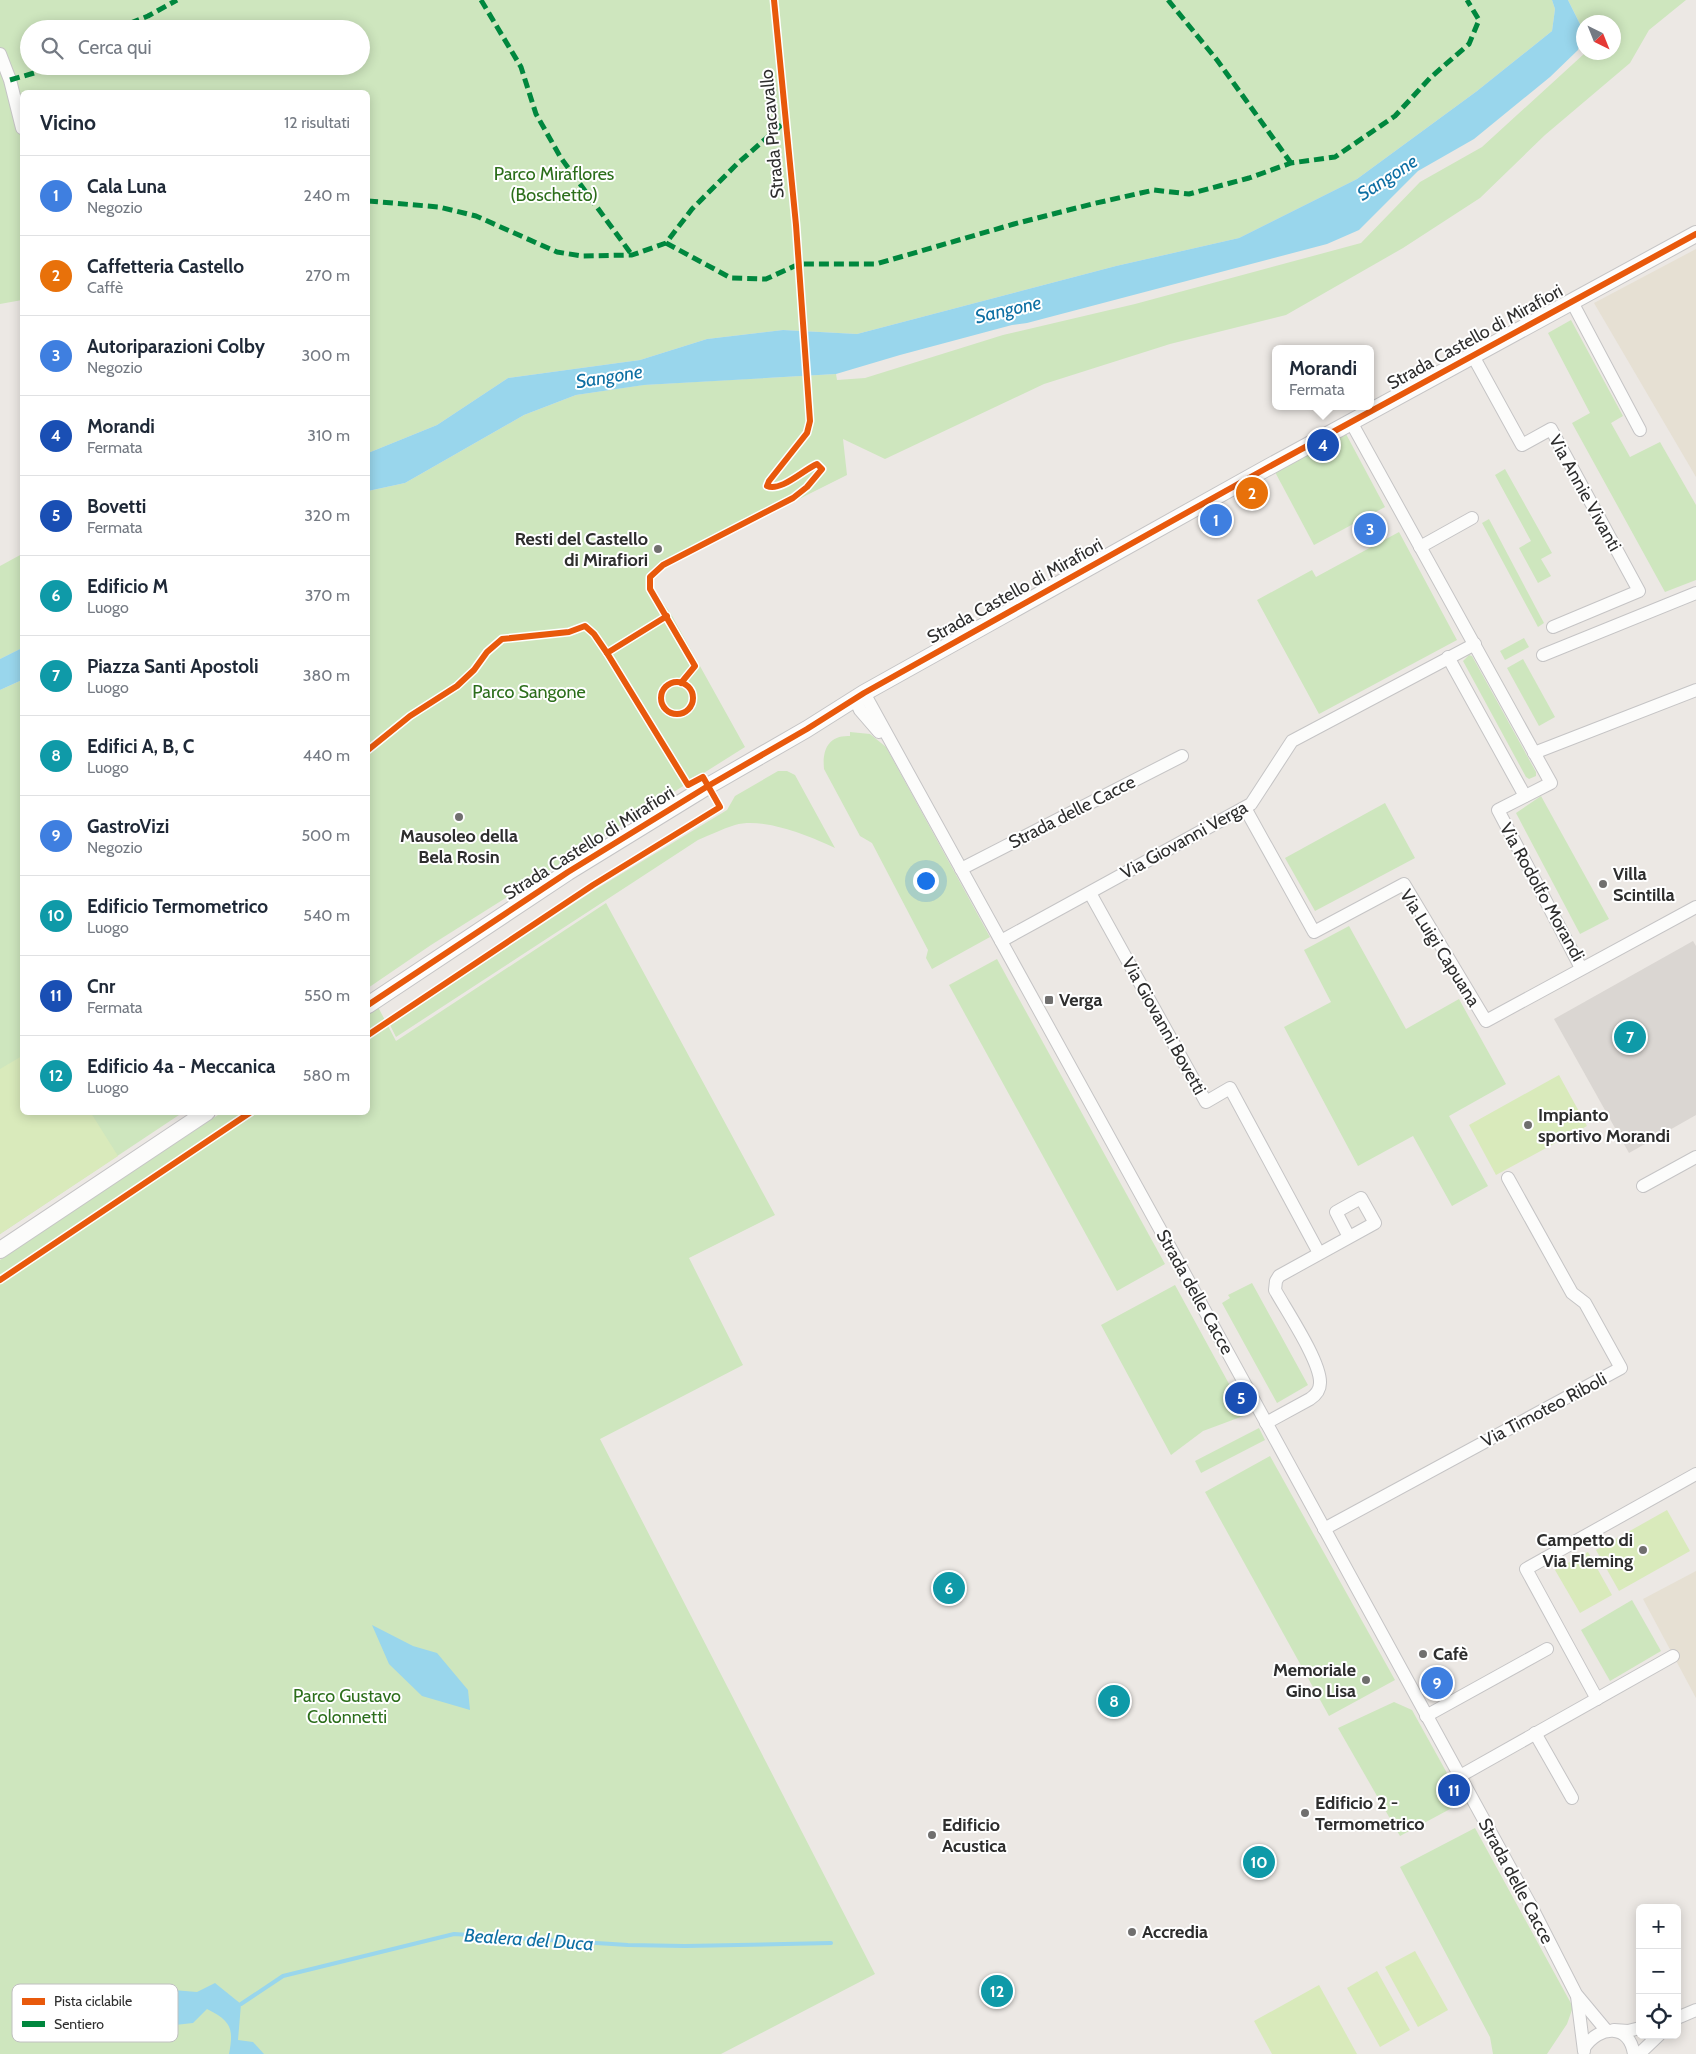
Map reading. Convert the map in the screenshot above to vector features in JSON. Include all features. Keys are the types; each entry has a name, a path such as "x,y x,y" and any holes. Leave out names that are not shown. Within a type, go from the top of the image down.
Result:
{"street":[{"path":"0,54 10,80 20,120"},
{"name":"Strada Castello di Mirafiori","path":"1374,410 1696,234"},
{"name":"Strada Castello di Mirafiori","path":"1572,302 1640,430"},
{"name":"Via Annie Vivanti","path":"1473,356 1522,444 1551,429 1640,591 1553,627"},
{"name":"Strada Castello di Mirafiori","path":"370,1004 568,872 708,786 807,730 859,696 1373,410"},
{"name":"Via Rodolfo Morandi","path":"1351,422 1550,783 1498,810 1581,968 1696,907"},
{"path":"1420,547 1472,518"},
{"path":"1543,655 1696,593"},
{"path":"1448,658 1475,644"},
{"name":"Via Rodolfo Morandi","path":"1448,658 1524,796"},
{"name":"Via Giovanni Verga","path":"1002,941 1244,808 1256,799 1292,741 1448,658"},
{"path":"1534,753 1696,690"},
{"name":"Strada delle Cacce","path":"859,696 876,713 882,734 908,770 1530,1904 1576,1994 1609,2030 1625,2036 1634,2054"},
{"name":"Strada delle Cacce","path":"962,869 1182,756"},
{"name":"Via Luigi Capuana","path":"1244,808 1314,932 1404,884 1486,1021 1581,968"},
{"name":"Via Giovanni Bovetti","path":"1090,893 1206,1102 1230,1088 1319,1254"},
{"path":"0,1250 202,1115"},
{"path":"1643,1186 1696,1157"},
{"name":"Via Timoteo Riboli","path":"1324,1529 1621,1368 1585,1303 1572,1293 1508,1178"},
{"path":"1266,1423 1310,1399 1320,1388 1321,1381 1316,1365 1275,1290 1279,1276 1350,1237"},
{"path":"1598,1699 1526,1569 1696,1474"},
{"path":"1426,1716 1547,1649"},
{"path":"1460,1776 1673,1656"},
{"path":"1535,1733 1572,1798"},
{"name":"Strada delle Cacce","path":"1576,1994 1583,2052"},
{"path":"1681,2017 1696,2010"},
{"path":"1609,2030 1628,2031 1636,2029"},
{"name":"Strada delle Cacce","path":"1583,2052 1592,2037 1609,2030"},
{"path":"1639,2054 1655,2039"}],"shaded area":[{"path":"1696,249 1696,477 1594,303"},
{"path":"1693,941 1696,946 1696,1115 1629,1153 1554,1019"},
{"path":"1696,1571 1696,1698 1643,1599"}],"green space":[{"name":"Parco Miraflores (Boschetto)","path":"0,0 1552,0 1555,9 1552,31 1477,91 1357,179 1239,238 1116,266 857,334 783,330 707,339 640,360 508,378 437,425 370,452 370,90 20,90 20,300 0,304"},
{"name":"Parco Sangone","path":"1568,0 1686,0 1649,30 1630,63 1545,135 1480,198 1403,248 1286,315 1170,344 1044,384 885,459 843,439 847,475 667,565 653,577 653,588 671,614 745,747 431,945 370,987 370,491 405,483 524,415 576,395 643,385 836,374 837,380 865,378 1003,335 1135,304 1361,243 1420,182 1482,147 1577,60 1621,60 1621,15 1576,16"},
{"path":"1571,320 1623,416 1611,423 1630,457 1660,442 1696,505 1696,580 1665,592 1572,423 1590,413 1548,333"},
{"path":"1346,434 1385,507 1314,545 1275,472"},
{"path":"1505,469 1552,553 1541,559 1551,576 1538,583 1519,548 1531,541 1495,475"},
{"path":"1489,519 1544,623 1538,627 1482,523"},
{"path":"1399,532 1457,640 1319,714 1257,600 1312,570 1316,577"},
{"path":"20,555 20,649 0,659 0,566"},
{"path":"1524,638 1529,647 1505,660 1500,651"},
{"path":"1469,655 1472,656 1536,772 1536,776 1529,779 1526,777 1463,661"},
{"path":"1523,659 1555,717 1539,726 1507,668"},
{"path":"20,681 20,1115 179,1115 0,1234 0,690"},
{"path":"850,732 870,734 886,747 990,937 932,969 926,958 928,950 872,843 860,836 824,769 824,755 828,745 837,738 850,736"},
{"path":"778,771 787,771 795,775 835,848 800,833 759,824 735,825 716,832 698,840 396,1037 390,1025 593,891 727,810 735,796"},
{"path":"1541,796 1609,919 1580,934 1516,813"},
{"path":"1385,803 1415,858 1315,911 1285,858"},
{"name":"Parco Gustavo Colonnetti","path":"606,903 775,1215 689,1258 743,1365 600,1439 875,1974 721,2054 0,2054 0,1260 218,1115 370,1115 370,1013 378,1007 396,1041"},
{"path":"1349,926 1406,1029 1459,999 1506,1084 1449,1116 1488,1186 1452,1206 1413,1136 1358,1166 1284,1027 1331,1002 1304,950"},
{"path":"997,959 1165,1264 1117,1291 949,985"},
{"path":"20,1057 20,1115 92,1115 118,1156 0,1234 0,1069"},
{"name":"Impianto sportivo Morandi","path":"1559,1075 1587,1126 1496,1175 1469,1125"},
{"path":"1252,1283 1308,1385 1277,1403 1222,1303 1230,1298 1228,1295"},
{"path":"1175,1285 1246,1415 1203,1431 1171,1455 1101,1325"},
{"path":"1259,1428 1265,1440 1201,1473 1195,1461"},
{"path":"1270,1456 1395,1680 1329,1716 1205,1492"},
{"name":"Campetto di Via Fleming","path":"1667,1510 1690,1551 1619,1591 1596,1550"},
{"name":"Campetto di Via Fleming","path":"1588,1552 1612,1595 1580,1613 1555,1570"},
{"path":"1632,1600 1661,1651 1610,1681 1581,1630"},
{"path":"1394,1702 1412,1710 1463,1802 1400,1836 1338,1728"},
{"path":"1475,1828 1573,2007 1567,2024 1547,2054 1493,2054 1490,2037 1400,1867"},
{"path":"1415,1951 1448,2010 1418,2027 1385,1967"},
{"path":"1377,1971 1410,2030 1380,2047 1347,1988"},
{"path":"1319,1985 1357,2054 1272,2054 1254,2021"}],"water":[{"name":"Sangone","path":"1552,0 1568,0 1576,16 1576,52 1550,77 1474,139 1418,171 1359,230 1327,244 1027,323 1012,325 836,374 644,385 576,395 524,415 405,483 370,491 370,452 437,425 508,378 640,360 707,339 783,330 857,334 1116,266 1239,238 1357,179 1477,91 1552,31 1555,9"},
{"path":"20,649 20,681 0,690 0,659"},
{"path":"372,1625 413,1646 437,1653 468,1690 470,1710 422,1696 389,1664"},
{"path":"215,1983 241,2004 238,2040 253,2042 264,2054 229,2054 231,2032 229,2026 221,2017 207,2009 193,2023 178,2025 178,1990 197,1992"}],"waterway":[{"name":"Bealera del Duca","path":"241,2004 283,1976 454,1934 628,1945 685,1946 831,1943"}],"marked path":[{"path":"138,20 177,0"},
{"path":"481,0 521,67 536,114 561,158 632,255"},
{"path":"1168,0 1217,60 1291,163"},
{"path":"666,243 731,278 766,279 799,264 876,264 1014,224 1092,204 1154,190 1189,194 1249,178 1291,163 1335,157 1395,116 1430,78 1469,44 1479,20 1467,0"},
{"path":"10,80 27,75"},
{"path":"370,201 439,207 476,216 557,252 582,256 632,255 666,243 692,209 738,163 786,121"}],"cycle path":[{"name":"Strada Pracavallo","path":"681,683 695,666 650,589 650,577 663,565 793,498 807,487 822,469 817,464 779,486 767,486 807,433 810,421 796,225 774,0"},
{"path":"1374,410 1696,234"},
{"path":"370,1004 568,872 864,693 1373,410"},
{"path":"607,653 667,616"},
{"path":"370,748 410,716 457,686 474,670 487,652 502,639 569,632 585,626 594,634 607,653 688,785 703,777 720,807 593,885 370,1034"},
{"path":"677,682 683,683 688,687 692,692 693,698 692,704 688,709 683,713 677,714 671,713 666,709 662,704 661,698 662,692 666,687 671,683 677,682"},
{"path":"0,1280 247,1115"}],"place":[{"name":"Morandi","path":"1323,445"},
{"name":"Caffetteria Castello","path":"1252,493"},
{"name":"Cala Luna","path":"1216,520"},
{"name":"Autoriparazioni Colby","path":"1370,529"},
{"name":"Resti del Castello di Mirafiori","path":"658,549"},
{"name":"Mausoleo della Bela Rosin","path":"459,817"},
{"name":"Villa Scintilla","path":"1603,884"},
{"name":"Verga","path":"1049,1000"},
{"name":"Piazza Santi Apostoli","path":"1630,1037"},
{"name":"Impianto sportivo Morandi","path":"1528,1125"},
{"name":"Bovetti","path":"1241,1398"},
{"name":"Campetto di Via Fleming","path":"1643,1550"},
{"name":"Edificio M","path":"949,1588"},
{"name":"Cafè","path":"1423,1654"},
{"name":"Memoriale Gino Lisa","path":"1366,1680"},
{"name":"GastroVizi","path":"1437,1683"},
{"name":"Edifici A, B, C","path":"1114,1701"},
{"name":"Cnr","path":"1454,1790"},
{"name":"Edificio 2 - Termometrico","path":"1305,1813"},
{"name":"Edificio Acustica","path":"932,1835"},
{"name":"Edificio Termometrico","path":"1259,1862"},
{"name":"Accredia","path":"1132,1932"},
{"name":"Edificio 4a - Meccanica","path":"997,1991"}]}
